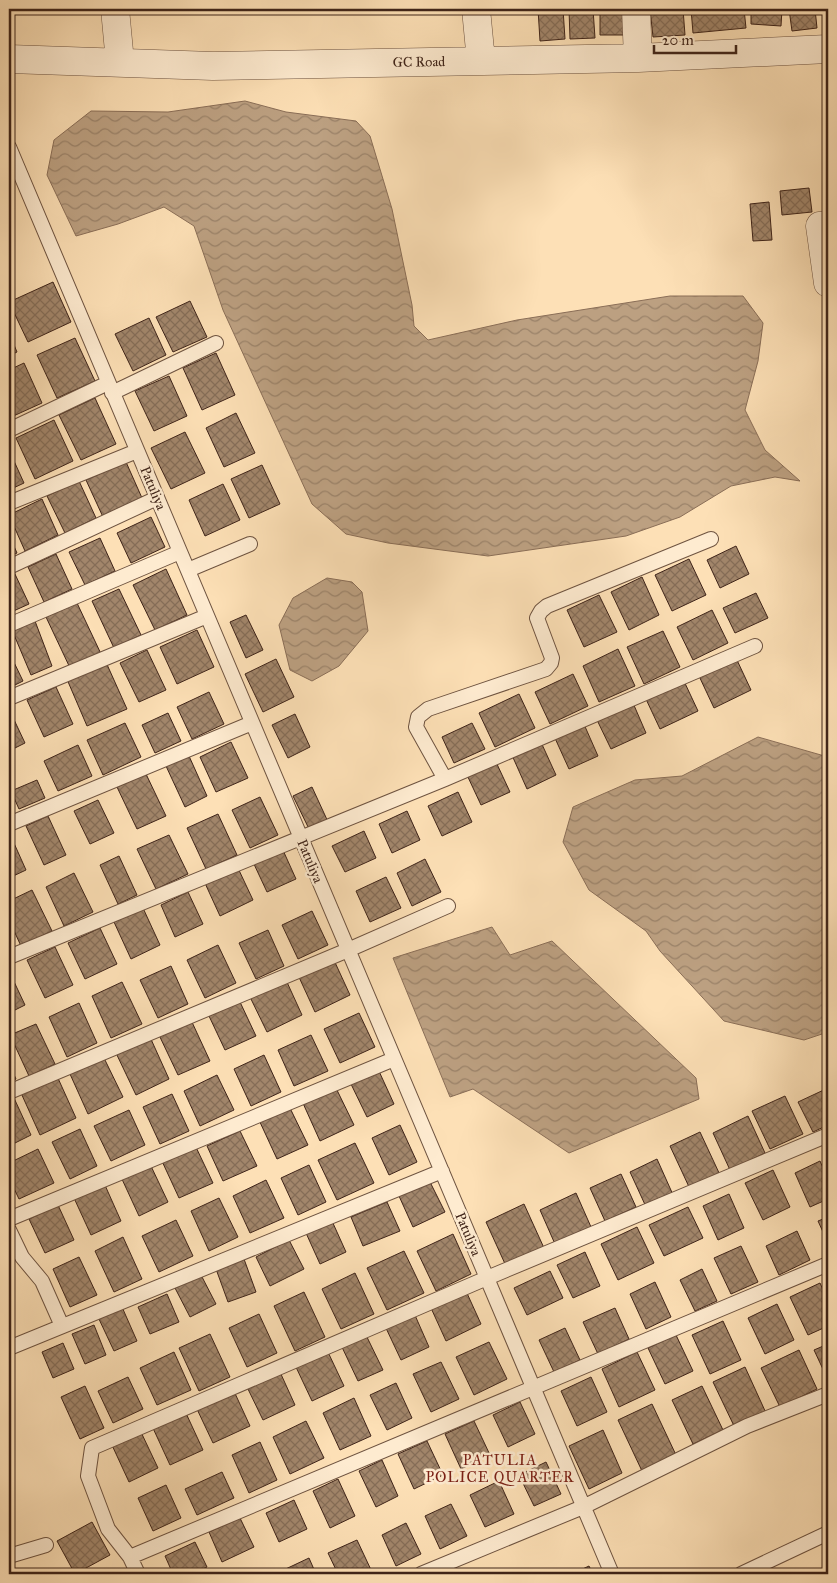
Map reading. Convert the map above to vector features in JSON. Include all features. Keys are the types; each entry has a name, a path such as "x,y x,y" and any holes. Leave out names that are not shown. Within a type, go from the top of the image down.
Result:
{"street":[{"path":"115,9 120,62"},
{"path":"476,9 481,61"},
{"path":"636,9 638,58"},
{"name":"GC Road","path":"9,59 213,66 638,58 828,49"},
{"path":"828,225 820,226 828,283"}],"lane":[{"name":"Patuliya","path":"9,147 612,1574"},
{"path":"9,430 216,343"},
{"path":"9,503 137,451"},
{"path":"9,567 157,498"},
{"path":"444,779 416,726 418,717 428,709 546,669 551,663 552,658 537,618 547,606 711,539"},
{"path":"188,570 250,544"},
{"path":"9,625 180,552"},
{"path":"9,698 207,616"},
{"path":"9,957 444,779 756,646"},
{"path":"9,824 252,723"},
{"path":"9,1092 348,950 448,906"},
{"path":"9,1219 394,1059"},
{"path":"138,1574 130,1557 108,1529 88,1476 92,1448 828,1134"},
{"path":"9,1348 442,1172"},
{"path":"9,1230 22,1257 42,1281 62,1326"},
{"path":"130,1557 828,1264"},
{"path":"421,1574 583,1507 747,1426 828,1394"},
{"path":"740,1574 828,1533"},
{"path":"9,1556 46,1545"}],"water":[{"path":"245,101 286,112 356,121 370,136 392,209 412,305 414,326 428,340 517,320 670,296 743,296 763,323 758,361 745,410 765,450 800,481 775,477 731,486 680,517 626,536 488,556 388,543 346,534 312,504 223,310 194,226 164,207 118,224 76,236 47,175 54,140 91,111 168,112"},
{"path":"327,578 352,582 362,592 368,631 339,666 312,681 290,670 279,625 293,598"},
{"path":"758,737 828,757 828,1032 804,1040 724,1021 660,951 646,931 589,890 563,842 573,807 635,780 682,776"},
{"path":"492,927 510,955 552,941 696,1078 699,1099 569,1153 473,1089 450,1097 393,958"}],"building":[{"path":"538,9 563,9 565,39 540,41"},
{"path":"569,9 593,9 595,38 570,39"},
{"path":"600,9 633,9 634,35 600,35"},
{"path":"650,9 683,9 685,35 653,37"},
{"path":"691,9 744,9 746,28 693,33"},
{"path":"751,9 782,9 781,26 751,24"},
{"path":"789,9 815,9 817,28 792,31"},
{"path":"809,188 812,212 782,215 780,191"},
{"path":"769,202 772,240 753,241 750,204"},
{"path":"53,282 71,322 28,342 9,302"},
{"path":"190,301 207,337 173,352 156,317"},
{"path":"149,318 166,355 133,371 115,334"},
{"path":"9,333 17,352 9,356"},
{"path":"75,338 95,381 57,398 37,355"},
{"path":"216,353 235,395 202,410 183,368"},
{"path":"24,363 42,403 9,418 9,370"},
{"path":"169,376 187,416 154,431 135,391"},
{"path":"95,398 116,444 81,460 59,415"},
{"path":"236,413 255,453 224,467 206,428"},
{"path":"54,420 73,461 35,479 16,438"},
{"path":"185,432 205,473 171,489 151,448"},
{"path":"9,450 24,483 9,490"},
{"path":"126,462 142,498 103,517 86,480"},
{"path":"262,465 280,504 249,518 231,479"},
{"path":"79,481 96,518 65,533 47,496"},
{"path":"223,484 240,520 205,536 189,500"},
{"path":"42,499 58,535 25,551 9,515"},
{"path":"151,517 165,547 131,563 117,533"},
{"path":"9,535 17,553 9,557"},
{"path":"100,538 115,571 85,585 69,552"},
{"path":"736,546 749,574 720,588 707,560"},
{"path":"56,554 72,589 44,602 28,567"},
{"path":"689,559 706,595 672,611 655,575"},
{"path":"166,569 187,615 155,630 133,585"},
{"path":"14,572 29,604 9,613 9,574"},
{"path":"642,577 659,615 629,630 611,592"},
{"path":"119,589 141,635 114,648 92,601"},
{"path":"756,593 768,618 735,633 723,608"},
{"path":"599,595 617,632 584,647 567,610"},
{"path":"77,603 102,656 71,670 46,617"},
{"path":"712,610 728,643 693,660 677,627"},
{"path":"246,615 263,650 246,658 230,622"},
{"path":"35,621 52,666 31,675 12,630"},
{"path":"197,630 214,667 177,684 160,647"},
{"path":"663,631 680,667 644,684 627,647"},
{"path":"618,649 635,686 599,702 583,666"},
{"path":"147,650 166,690 139,702 120,663"},
{"path":"9,652 23,681 9,688"},
{"path":"736,658 751,690 714,708 699,676"},
{"path":"276,659 294,697 263,712 245,674"},
{"path":"105,660 127,709 87,726 66,677"},
{"path":"573,674 588,706 550,724 535,692"},
{"path":"683,679 698,711 660,729 645,697"},
{"path":"56,687 73,724 44,737 27,700"},
{"path":"209,692 224,724 192,739 177,707"},
{"path":"519,694 535,728 495,747 479,713"},
{"path":"633,703 646,733 611,749 597,720"},
{"path":"9,709 25,743 9,751"},
{"path":"168,713 181,741 155,753 142,725"},
{"path":"295,714 310,747 288,758 272,725"},
{"path":"583,722 598,756 569,769 554,736"},
{"path":"125,723 141,757 103,775 87,740"},
{"path":"472,723 485,749 454,763 442,737"},
{"path":"540,740 556,775 527,789 511,753"},
{"path":"231,742 248,778 216,792 200,757"},
{"path":"78,745 92,776 58,791 44,761"},
{"path":"189,756 207,796 185,807 166,766"},
{"path":"496,762 510,792 481,805 467,775"},
{"path":"146,774 166,816 137,829 117,787"},
{"path":"37,780 45,798 19,809 11,791"},
{"path":"312,787 329,824 311,833 293,796"},
{"path":"458,792 472,822 442,836 428,806"},
{"path":"260,797 278,835 250,848 232,810"},
{"path":"98,800 114,833 90,844 74,811"},
{"path":"407,811 420,840 392,853 379,824"},
{"path":"218,814 237,855 206,869 187,828"},
{"path":"48,816 66,855 44,865 26,826"},
{"path":"364,831 376,858 345,872 332,846"},
{"path":"9,832 26,870 9,878"},
{"path":"169,835 188,874 156,889 137,849"},
{"path":"282,848 296,879 267,892 253,862"},
{"path":"119,856 137,895 118,904 100,865"},
{"path":"425,859 441,892 412,906 397,873"},
{"path":"237,866 253,900 220,916 204,881"},
{"path":"74,873 93,912 64,926 46,887"},
{"path":"386,877 401,908 370,922 356,891"},
{"path":"32,890 52,931 21,946 9,920 9,901"},
{"path":"188,892 203,924 175,937 161,905"},
{"path":"143,908 160,945 131,959 114,922"},
{"path":"312,911 328,945 298,959 282,925"},
{"path":"100,928 117,964 85,979 68,943"},
{"path":"268,930 284,966 256,979 239,943"},
{"path":"218,945 236,983 205,998 187,960"},
{"path":"55,947 73,985 45,998 27,960"},
{"path":"333,958 350,995 315,1012 298,975"},
{"path":"171,966 188,1004 158,1018 140,980"},
{"path":"9,971 25,1005 9,1013"},
{"path":"286,980 302,1015 267,1032 250,997"},
{"path":"122,982 142,1024 111,1038 92,996"},
{"path":"240,1002 256,1036 225,1050 209,1016"},
{"path":"79,1003 97,1043 67,1057 49,1017"},
{"path":"359,1013 375,1047 340,1063 324,1029"},
{"path":"191,1020 210,1061 178,1075 159,1035"},
{"path":"36,1024 55,1064 29,1076 10,1035"},
{"path":"311,1035 328,1071 294,1086 278,1050"},
{"path":"150,1037 169,1079 136,1095 116,1053"},
{"path":"264,1055 281,1092 251,1106 234,1069"},
{"path":"104,1058 123,1097 88,1114 70,1074"},
{"path":"9,1064 16,1079 9,1083"},
{"path":"378,1069 394,1104 367,1117 350,1082"},
{"path":"217,1075 234,1110 200,1126 184,1091"},
{"path":"57,1076 76,1118 40,1135 21,1093"},
{"path":"335,1086 354,1125 320,1141 302,1101"},
{"path":"828,1088 828,1125 813,1132 798,1102"},
{"path":"172,1094 189,1131 160,1144 143,1107"},
{"path":"785,1096 803,1134 770,1149 752,1111"},
{"path":"14,1098 31,1135 9,1146 9,1101"},
{"path":"289,1106 308,1145 277,1159 259,1120"},
{"path":"129,1110 145,1145 111,1161 94,1126"},
{"path":"748,1116 765,1153 730,1170 713,1133"},
{"path":"400,1125 417,1162 389,1175 372,1138"},
{"path":"80,1129 97,1166 70,1179 52,1142"},
{"path":"240,1131 257,1166 223,1181 207,1146"},
{"path":"700,1132 720,1175 690,1189 670,1146"},
{"path":"194,1143 213,1183 179,1198 161,1159"},
{"path":"355,1143 374,1183 337,1200 318,1160"},
{"path":"38,1149 54,1183 19,1199 9,1178 9,1163"},
{"path":"657,1159 674,1197 647,1209 630,1172"},
{"path":"820,1161 828,1180 828,1199 810,1207 795,1173"},
{"path":"150,1164 168,1202 139,1216 121,1177"},
{"path":"309,1165 326,1202 298,1215 281,1178"},
{"path":"773,1170 790,1207 763,1220 745,1183"},
{"path":"621,1174 636,1207 605,1221 590,1188"},
{"path":"266,1180 284,1218 250,1233 233,1196"},
{"path":"430,1182 445,1212 413,1227 399,1196"},
{"path":"104,1183 121,1221 91,1235 74,1198"},
{"path":"576,1193 591,1227 555,1244 540,1210"},
{"path":"729,1194 744,1228 718,1240 703,1206"},
{"path":"219,1198 238,1237 209,1251 191,1211"},
{"path":"387,1202 400,1231 363,1246 351,1217"},
{"path":"524,1204 544,1248 506,1266 486,1222"},
{"path":"58,1205 74,1240 45,1253 29,1219"},
{"path":"688,1207 703,1238 664,1256 649,1225"},
{"path":"828,1217 828,1243 818,1221"},
{"path":"176,1220 193,1256 159,1272 142,1236"},
{"path":"332,1221 346,1252 320,1264 306,1233"},
{"path":"637,1227 654,1263 618,1280 601,1244"},
{"path":"797,1231 810,1260 779,1275 766,1246"},
{"path":"453,1234 471,1274 436,1291 417,1251"},
{"path":"123,1237 142,1279 114,1292 95,1251"},
{"path":"289,1240 304,1269 270,1286 256,1257"},
{"path":"741,1246 758,1282 731,1294 714,1258"},
{"path":"404,1251 424,1293 387,1310 367,1268"},
{"path":"585,1252 600,1286 573,1298 557,1265"},
{"path":"79,1257 97,1295 70,1307 53,1269"},
{"path":"244,1259 256,1292 228,1302 216,1269"},
{"path":"702,1269 717,1301 695,1311 680,1280"},
{"path":"550,1271 563,1298 527,1315 514,1288"},
{"path":"355,1273 374,1314 341,1329 322,1289"},
{"path":"201,1275 216,1304 190,1317 175,1288"},
{"path":"655,1282 671,1317 646,1329 630,1294"},
{"path":"820,1283 828,1301 828,1326 808,1335 790,1297"},
{"path":"466,1291 481,1324 446,1341 431,1308"},
{"path":"304,1292 325,1337 295,1351 274,1306"},
{"path":"167,1294 179,1322 150,1334 138,1307"},
{"path":"777,1304 794,1340 765,1354 748,1318"},
{"path":"122,1307 137,1341 114,1351 98,1317"},
{"path":"615,1308 629,1339 598,1354 583,1322"},
{"path":"414,1313 429,1347 401,1360 385,1326"},
{"path":"259,1314 277,1353 247,1367 229,1328"},
{"path":"723,1321 741,1360 710,1374 692,1335"},
{"path":"94,1325 106,1355 85,1364 72,1334"},
{"path":"565,1328 580,1360 554,1372 539,1340"},
{"path":"365,1333 383,1370 358,1381 341,1345"},
{"path":"210,1334 230,1377 199,1391 179,1348"},
{"path":"676,1335 693,1371 665,1384 648,1348"},
{"path":"489,1342 507,1379 474,1395 456,1357"},
{"path":"63,1343 74,1369 53,1378 42,1352"},
{"path":"828,1344 828,1380 814,1350"},
{"path":"327,1350 344,1386 312,1401 295,1365"},
{"path":"799,1350 817,1389 780,1407 761,1368"},
{"path":"174,1352 191,1390 157,1405 140,1368"},
{"path":"637,1352 655,1390 619,1407 602,1369"},
{"path":"441,1362 459,1399 431,1412 413,1374"},
{"path":"745,1367 766,1413 735,1428 713,1382"},
{"path":"280,1372 295,1405 263,1420 247,1387"},
{"path":"128,1377 143,1409 113,1423 98,1391"},
{"path":"591,1377 607,1412 577,1426 561,1391"},
{"path":"396,1383 412,1418 387,1430 370,1395"},
{"path":"85,1386 104,1428 80,1439 61,1397"},
{"path":"702,1386 723,1430 693,1444 672,1400"},
{"path":"233,1389 250,1426 213,1443 196,1407"},
{"path":"354,1398 371,1436 340,1450 323,1413"},
{"path":"520,1402 535,1434 508,1447 493,1415"},
{"path":"652,1404 676,1455 642,1471 618,1420"},
{"path":"185,1411 203,1450 170,1465 152,1426"},
{"path":"306,1421 324,1458 290,1474 273,1437"},
{"path":"474,1421 490,1455 461,1469 445,1434"},
{"path":"140,1430 158,1468 129,1482 111,1443"},
{"path":"603,1430 622,1473 589,1489 569,1446"},
{"path":"427,1441 443,1475 414,1489 398,1454"},
{"path":"260,1442 277,1480 249,1493 232,1455"},
{"path":"382,1460 398,1496 376,1507 359,1471"},
{"path":"546,1462 561,1494 534,1506 519,1475"},
{"path":"222,1472 234,1498 197,1515 185,1489"},
{"path":"338,1479 355,1516 330,1528 313,1491"},
{"path":"499,1481 514,1514 485,1527 470,1495"},
{"path":"166,1485 181,1518 153,1531 138,1498"},
{"path":"294,1500 307,1529 279,1542 266,1513"},
{"path":"451,1504 467,1536 440,1549 425,1516"},
{"path":"240,1518 254,1547 222,1562 209,1532"},
{"path":"92,1522 110,1555 75,1574 57,1541"},
{"path":"406,1523 421,1554 396,1566 382,1535"},
{"path":"357,1540 372,1572 367,1574 338,1574 328,1553"},
{"path":"195,1542 207,1567 191,1574 173,1574 165,1556"},
{"path":"309,1558 316,1574 275,1574"},
{"path":"589,1566 593,1574 574,1573"}],"district":[{"name":"PATULIA POLICE QUARTER","path":"500,1468"}]}
